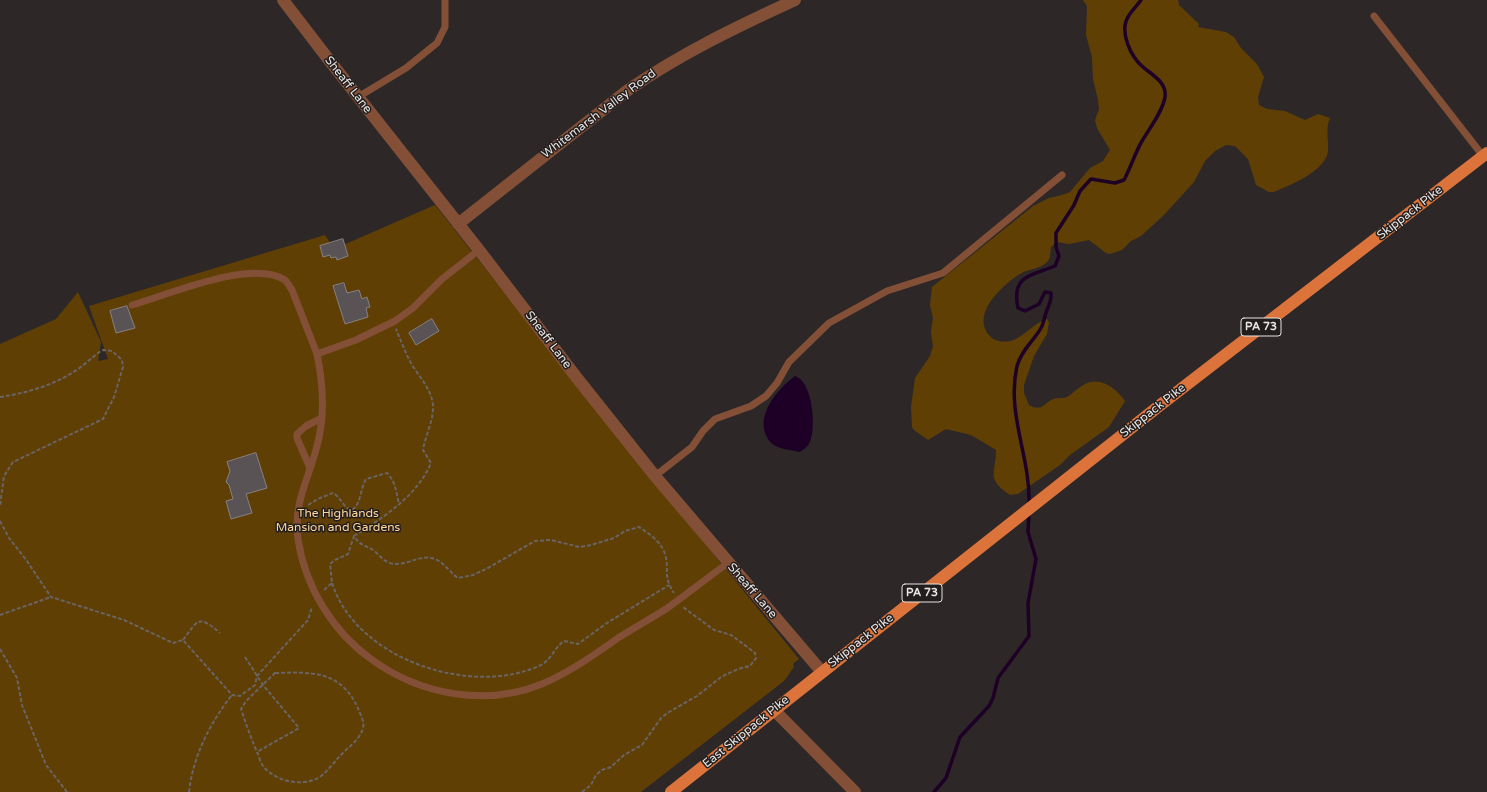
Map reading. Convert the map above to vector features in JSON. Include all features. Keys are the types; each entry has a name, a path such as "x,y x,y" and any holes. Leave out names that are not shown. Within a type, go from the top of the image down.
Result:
{"main road":[{"name":"Skippack Pike","path":"822,672 1036,503 1485,154"},
{"name":"East Skippack Pike","path":"671,792 822,672"}],"street":[{"name":"Sheaff Lane","path":"284,0 358,97 655,476 822,672"},
{"name":"Whitemarsh Valley Road","path":"458,224 628,90 657,70 700,44 795,0"},
{"path":"774,710 855,792"}],"lane":[{"path":"358,97 406,68 437,43 445,27 445,0"},
{"path":"1374,16 1485,154"},
{"path":"655,476 692,446 715,419 741,410 766,396 777,383 789,362 829,323 887,291 943,273 1062,175"},
{"path":"317,354 363,337 393,322 413,308 442,279 479,250"},
{"path":"132,305 224,277 249,273 277,276 286,281 292,290 317,354 320,367 322,418 318,444 301,493 297,529 304,561 316,594 326,612 345,637 359,651 390,672 411,682 430,689 448,693 491,696 510,694 525,690 559,676 586,662 678,600 728,563"},
{"path":"310,468 297,438 297,434 322,418"}],"path":[{"path":"393,322 405,352 428,389 433,405 431,422 425,436 423,450 431,462 420,484 381,519 354,536 348,554 330,564 332,583 340,603 350,618 384,648 422,666 447,673 478,677 492,677 520,672 541,665 550,657 559,645 564,642 578,644 607,623 669,585"},
{"path":"0,397 34,390 54,382 78,369 103,350 112,351 122,360 123,367 114,397 103,419 13,462 4,476 0,506"},
{"path":"299,506 310,505 320,498 333,493 337,495 348,509 352,510 356,508 359,502 362,486 366,479 387,473 392,478 396,488 399,504"},
{"path":"0,521 8,538 27,561 51,596 124,620 173,642 183,640 192,626 202,621 208,622 220,633"},
{"path":"354,536 358,543 375,551 388,562 395,563 432,558 444,565 451,574 458,578 473,575 486,569 535,541 551,540 579,547 591,546 614,538 625,531 639,527 660,544 666,556 666,579 685,609 714,630 731,634 750,648 755,653 756,658 750,666 738,669 721,677 697,696 661,718 642,745 624,755 611,767 602,770 582,792"},
{"path":"183,640 232,695 240,696 255,685 257,676 308,620 316,594 332,583"},
{"path":"0,615 51,596"},
{"path":"0,648 17,678 22,705 46,765 58,782 68,792"},
{"path":"245,656 263,685 299,728 257,752"},
{"path":"275,673 315,673 331,677 344,687 354,700 362,718 364,727 360,736 328,770 310,782 286,780 274,776 263,765 251,741 241,709 246,701 263,685 275,673"},
{"path":"189,792 194,763 217,715 232,695"}],"green space":[{"path":"1083,0 1178,0 1179,5 1199,24 1198,27 1226,32 1234,37 1241,48 1257,64 1264,77 1258,97 1259,105 1267,109 1285,111 1305,120 1318,114 1330,118 1327,130 1328,151 1326,158 1314,171 1274,192 1269,192 1256,185 1248,159 1235,146 1226,145 1215,151 1205,161 1194,182 1164,215 1141,236 1131,241 1122,250 1110,254 1106,253 1089,240 1069,244 1057,242 1051,247 1050,257 1044,265 1020,274 997,293 990,302 984,320 985,329 993,339 1006,342 1011,341 1020,337 1042,321 1047,319 1049,322 1047,334 1034,356 1024,385 1024,393 1029,405 1037,408 1042,407 1053,399 1067,397 1080,387 1091,382 1108,385 1118,392 1125,401 1109,427 1070,455 1060,465 1018,494 1010,495 997,484 995,480 994,470 996,450 971,435 946,429 928,440 914,430 912,427 911,407 915,378 930,356 933,346 931,332 933,318 930,305 932,287 1033,206 1049,198 1070,192 1090,168 1103,161 1110,150 1097,128 1095,120 1099,109 1093,79 1092,57 1086,35 1087,6"},
{"name":"The Highlands Mansion and Gardens","path":"435,205 645,470 799,659 793,664 794,667 784,681 641,792 0,792 0,344 56,319 78,292 101,342 98,361 108,359 89,306 325,235 334,249"}],"shaded area":[{"path":"795,376 801,380 806,387 812,407 813,418 813,428 809,444 800,452 784,449 770,442 765,433 764,424 765,415 774,397"}],"building":[{"path":"343,239 348,256 337,260 336,257 331,258 330,255 323,257 320,246"},
{"path":"344,283 347,293 359,290 362,299 367,297 370,307 366,308 368,317 345,324 333,286"},
{"path":"127,306 135,328 116,333 110,311"},
{"path":"432,319 439,331 416,345 409,333"},
{"path":"256,453 267,488 246,494 252,513 231,519 226,501 233,499 229,485 226,482 230,471 227,462"}],"waterway":[{"path":"1029,505 1029,488 1016,419 1014,384 1019,360 1042,326 1051,293 1045,292 1039,304 1025,311 1018,308 1017,289 1025,278 1055,266 1059,256 1056,247 1056,233 1074,205 1080,191 1091,179 1115,183 1124,180 1140,146 1162,108 1165,97 1164,87 1158,79 1143,67 1134,57 1126,37 1125,30 1128,17 1141,0"},
{"path":"934,792 946,778 960,737 989,706 993,698 998,678 1029,636 1028,603 1036,559 1028,532 1029,513"}]}
